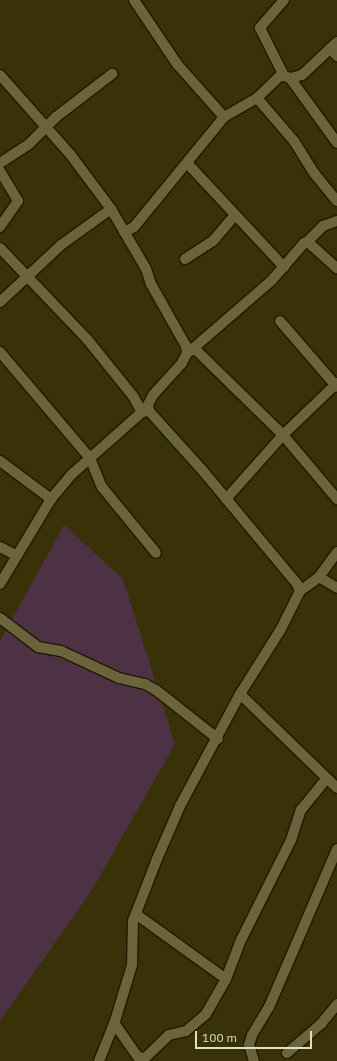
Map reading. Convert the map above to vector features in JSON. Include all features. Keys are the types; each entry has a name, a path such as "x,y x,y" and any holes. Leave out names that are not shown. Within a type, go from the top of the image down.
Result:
{"street":[{"path":"134,0 177,64 224,117"},
{"path":"284,0 260,28 287,77 337,143"},
{"path":"124,232 134,227 164,188 188,164 224,117 257,98 281,75 287,77 302,74 335,49"},
{"path":"0,163 28,145 45,127 112,74"},
{"path":"0,75 70,154 111,209 186,346 283,435 337,499"},
{"path":"257,98 294,141 314,173 337,201"},
{"path":"188,164 284,267"},
{"path":"0,171 18,201 0,227"},
{"path":"1,300 29,276 61,245 111,209"},
{"path":"185,259 216,238 235,215"},
{"path":"0,584 50,499 71,475 145,411 153,395 182,363 190,351 244,306 323,226 337,221"},
{"path":"306,242 337,268"},
{"path":"0,248 29,276 87,339 145,411 226,499 297,584 300,591"},
{"path":"226,499 283,435 336,385 280,321"},
{"path":"0,352 90,458 102,487 156,553"},
{"path":"0,460 50,499"},
{"path":"0,547 16,555"},
{"path":"98,1061 114,1023 132,966 133,921 180,806 218,740 240,694 281,628 300,591 319,577 337,552"},
{"path":"319,577 337,588"},
{"path":"0,618 38,647 61,651 119,678 145,684 156,690 218,740"},
{"path":"240,694 337,788"},
{"path":"114,1023 138,1057 146,1058 169,1035 186,1031 206,1014 226,979 241,940 291,840 301,810 326,778"},
{"path":"254,1061 249,1044 252,1036 269,1007 337,849"},
{"path":"136,914 226,979"},
{"path":"287,1053 321,1024 337,1004"}],"shaded area":[{"path":"64,525 123,579 175,744 92,890 0,1021 0,641"}]}
